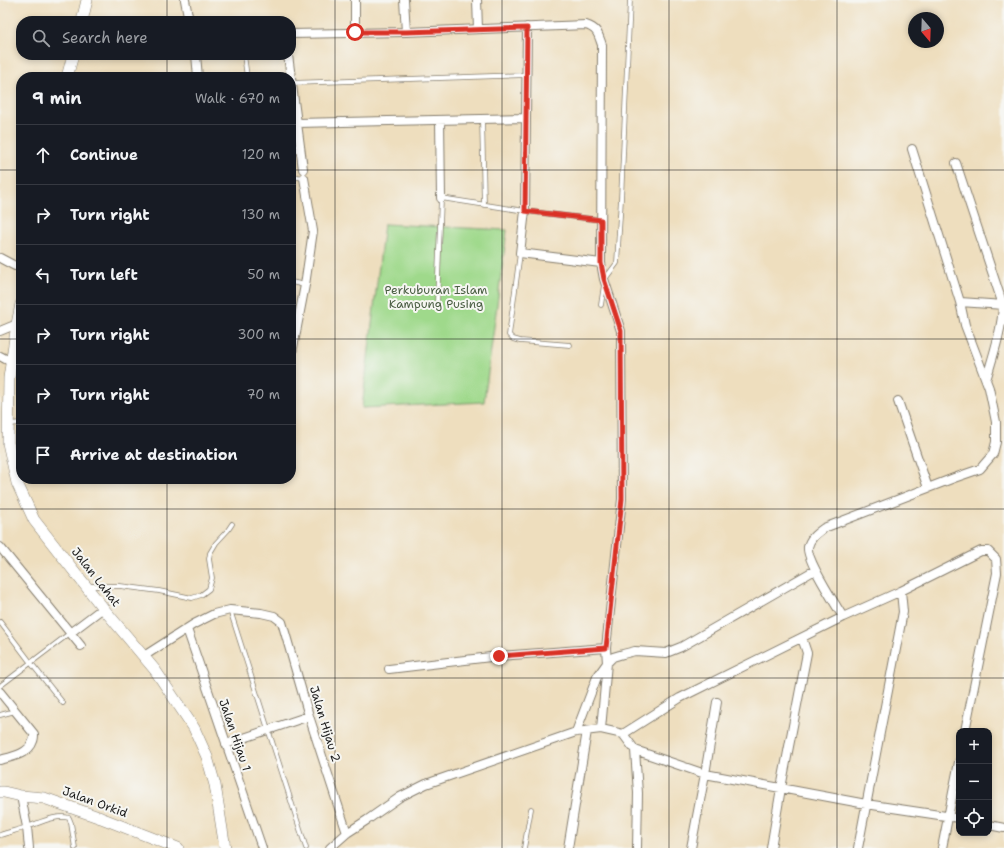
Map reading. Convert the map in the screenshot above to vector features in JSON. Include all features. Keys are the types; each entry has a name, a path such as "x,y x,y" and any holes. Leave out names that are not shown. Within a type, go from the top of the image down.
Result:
{"main road":[{"path":"83,16 87,0"},
{"path":"68,72 72,60"},
{"name":"Jalan Lahat","path":"16,324 9,378 8,424 8,443 16,479"},
{"name":"Jalan Lahat","path":"17,484 34,520 103,608 155,670 194,728 207,757 215,785 225,848"},
{"name":"Jalan Orkid","path":"0,792 44,798 102,818 178,848"}],"street":[{"path":"186,0 189,16"},
{"path":"355,0 355,32"},
{"path":"404,0 406,32"},
{"path":"477,0 478,29"},
{"path":"296,34 406,32 586,25 598,32 602,45 601,263 604,279 621,331 622,499 606,648 607,663 601,729"},
{"path":"527,28 525,211 520,254 601,263"},
{"path":"196,60 198,72"},
{"path":"289,60 290,72"},
{"path":"296,115 303,169"},
{"path":"297,123 525,118"},
{"path":"440,120 442,198"},
{"path":"843,617 815,570 808,549 811,539 824,528 980,469 993,454 996,442 996,422 989,388 965,325 960,302 912,149"},
{"path":"956,163 1003,305 1003,314 996,349 986,380"},
{"path":"296,332 313,231 304,178"},
{"path":"0,258 16,266"},
{"path":"960,302 1003,305"},
{"path":"0,331 16,324"},
{"path":"0,356 11,362"},
{"path":"898,401 928,488"},
{"path":"0,547 82,646"},
{"path":"623,734 680,698 980,551 988,551 996,559 997,573 966,728"},
{"path":"576,732 597,677 613,657 635,651 666,653 681,647 815,570"},
{"path":"858,848 903,612 901,591"},
{"path":"70,632 103,608"},
{"path":"144,656 214,614 230,610"},
{"name":"Jalan Hijau 2","path":"230,610 261,613 274,616 282,622 309,716 347,833"},
{"name":"Jalan Hijau 1","path":"187,629 262,848"},
{"path":"771,848 807,653 802,638"},
{"path":"389,669 499,656 606,648"},
{"path":"0,692 34,734 33,741 28,748 20,754 0,760"},
{"path":"691,848 717,702"},
{"path":"226,744 309,716"},
{"path":"330,848 347,833 400,797 426,784 576,732 601,729 623,734 635,750 638,793 637,848"},
{"path":"568,848 587,731"},
{"path":"635,750 705,774 866,804 956,817"},
{"path":"942,848 959,764"},
{"path":"21,796 27,827 29,848"},
{"path":"992,826 1004,828"}],"lane":[{"path":"602,305 604,279 617,263 622,192 630,0"},
{"path":"245,60 246,72"},
{"path":"296,83 526,75"},
{"path":"482,119 484,205"},
{"path":"296,177 304,178 303,169"},
{"path":"437,304 442,198 525,211 601,220"},
{"path":"520,254 509,335 513,339 520,341 570,345"},
{"path":"296,283 305,285"},
{"path":"8,424 16,423"},
{"path":"86,586 120,586 159,591 192,598 201,596 209,589 212,578 209,559 210,553 216,543 232,524"},
{"path":"230,610 306,848"},
{"path":"0,622 63,703"},
{"path":"0,686 70,632"},
{"path":"0,715 15,711"},
{"path":"524,848 531,809"},
{"path":"0,835 64,816 69,818 71,823 76,848"}],"green space":[{"name":"Perkuburan Islam Kampung Pusing","path":"384,224 507,230 484,402 362,408"}],"route":[{"path":"355,32 527,28 525,211 601,220 601,263 604,279 621,331 622,499 606,648 499,656"}]}
